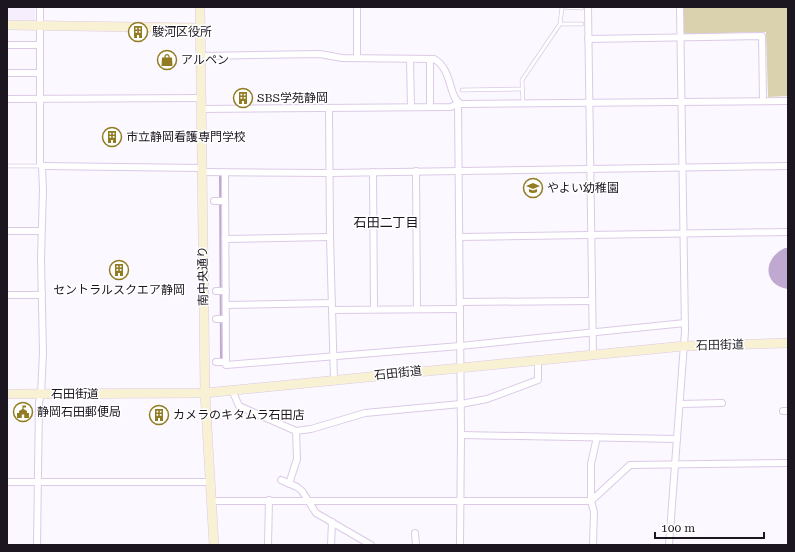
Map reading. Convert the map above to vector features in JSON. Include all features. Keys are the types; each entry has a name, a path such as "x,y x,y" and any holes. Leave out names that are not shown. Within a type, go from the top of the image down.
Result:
{"street":[{"path":"37,545 39,402 41,394 43,353 41,231 42,166 40,163 39,99 40,7"},
{"name":"南中央通り","path":"200,7 205,393 214,545"},
{"path":"357,58 358,7"},
{"path":"585,7 588,39 593,355"},
{"path":"669,545 685,323 685,234 680,103 680,7"},
{"path":"7,25 200,28"},
{"path":"588,39 762,36 763,101"},
{"path":"7,45 39,45"},
{"path":"200,56 320,54 342,58 430,59 443,65 458,103 461,404 460,545"},
{"path":"410,59 411,107"},
{"path":"430,59 430,107"},
{"path":"7,73 39,73"},
{"path":"7,99 201,98"},
{"path":"201,109 451,107 458,103 466,105 523,103 788,101"},
{"path":"330,109 330,237 334,380"},
{"path":"42,166 201,170 225,173 589,170 788,166"},
{"path":"416,171 417,309"},
{"path":"372,172 374,309"},
{"path":"225,173 226,362"},
{"path":"214,201 225,201"},
{"path":"7,231 41,231"},
{"path":"459,237 788,232"},
{"path":"225,239 330,237"},
{"path":"216,291 226,291"},
{"path":"7,295 42,295"},
{"path":"460,302 592,301"},
{"path":"226,305 331,303"},
{"path":"332,310 460,308"},
{"path":"216,319 226,319"},
{"path":"216,362 226,362 226,365 334,357 685,323"},
{"name":"石田街道","path":"7,394 205,393 684,346 788,343"},
{"path":"232,390 238,406 296,431 311,429 365,413 461,404 487,399 538,380 538,360"},
{"path":"680,404 722,403"},
{"path":"290,484 297,459 296,431"},
{"path":"461,435 677,439"},
{"path":"593,545 594,512 591,501 591,464 596,437"},
{"path":"211,500 591,501 630,465 788,463"},
{"path":"281,480 302,491 313,510 364,543 371,545"},
{"path":"7,482 210,482"},
{"path":"268,545 269,500"},
{"path":"331,545 332,522"},
{"path":"414,533 416,545"}],"lane":[{"path":"523,103 522,80 560,24 562,7 585,7"},
{"path":"560,24 582,24"},
{"path":"462,90 522,90"},
{"path":"7,166 42,166"}],"shaded area":[{"path":"7,7 35,7 35,21 7,21"},
{"path":"683,7 788,7 788,96 768,97 766,32 684,34"},
{"path":"788,248 788,289 773,282 768,271 769,264 773,258 778,252"}],"waterway":[{"path":"220,176 221,359"}],"place":[{"name":"駿河区役所","path":"138,32"},
{"name":"アルペン","path":"167,60"},
{"name":"SBS学苑静岡","path":"243,98"},
{"name":"市立静岡看護専門学校","path":"112,137"},
{"name":"やよい幼稚園","path":"533,188"},
{"name":"セントラルスクエア静岡","path":"119,270"},
{"name":"静岡石田郵便局","path":"23,412"},
{"name":"カメラのキタムラ石田店","path":"159,415"}],"district":[{"name":"石田二丁目","path":"386,222"}]}
